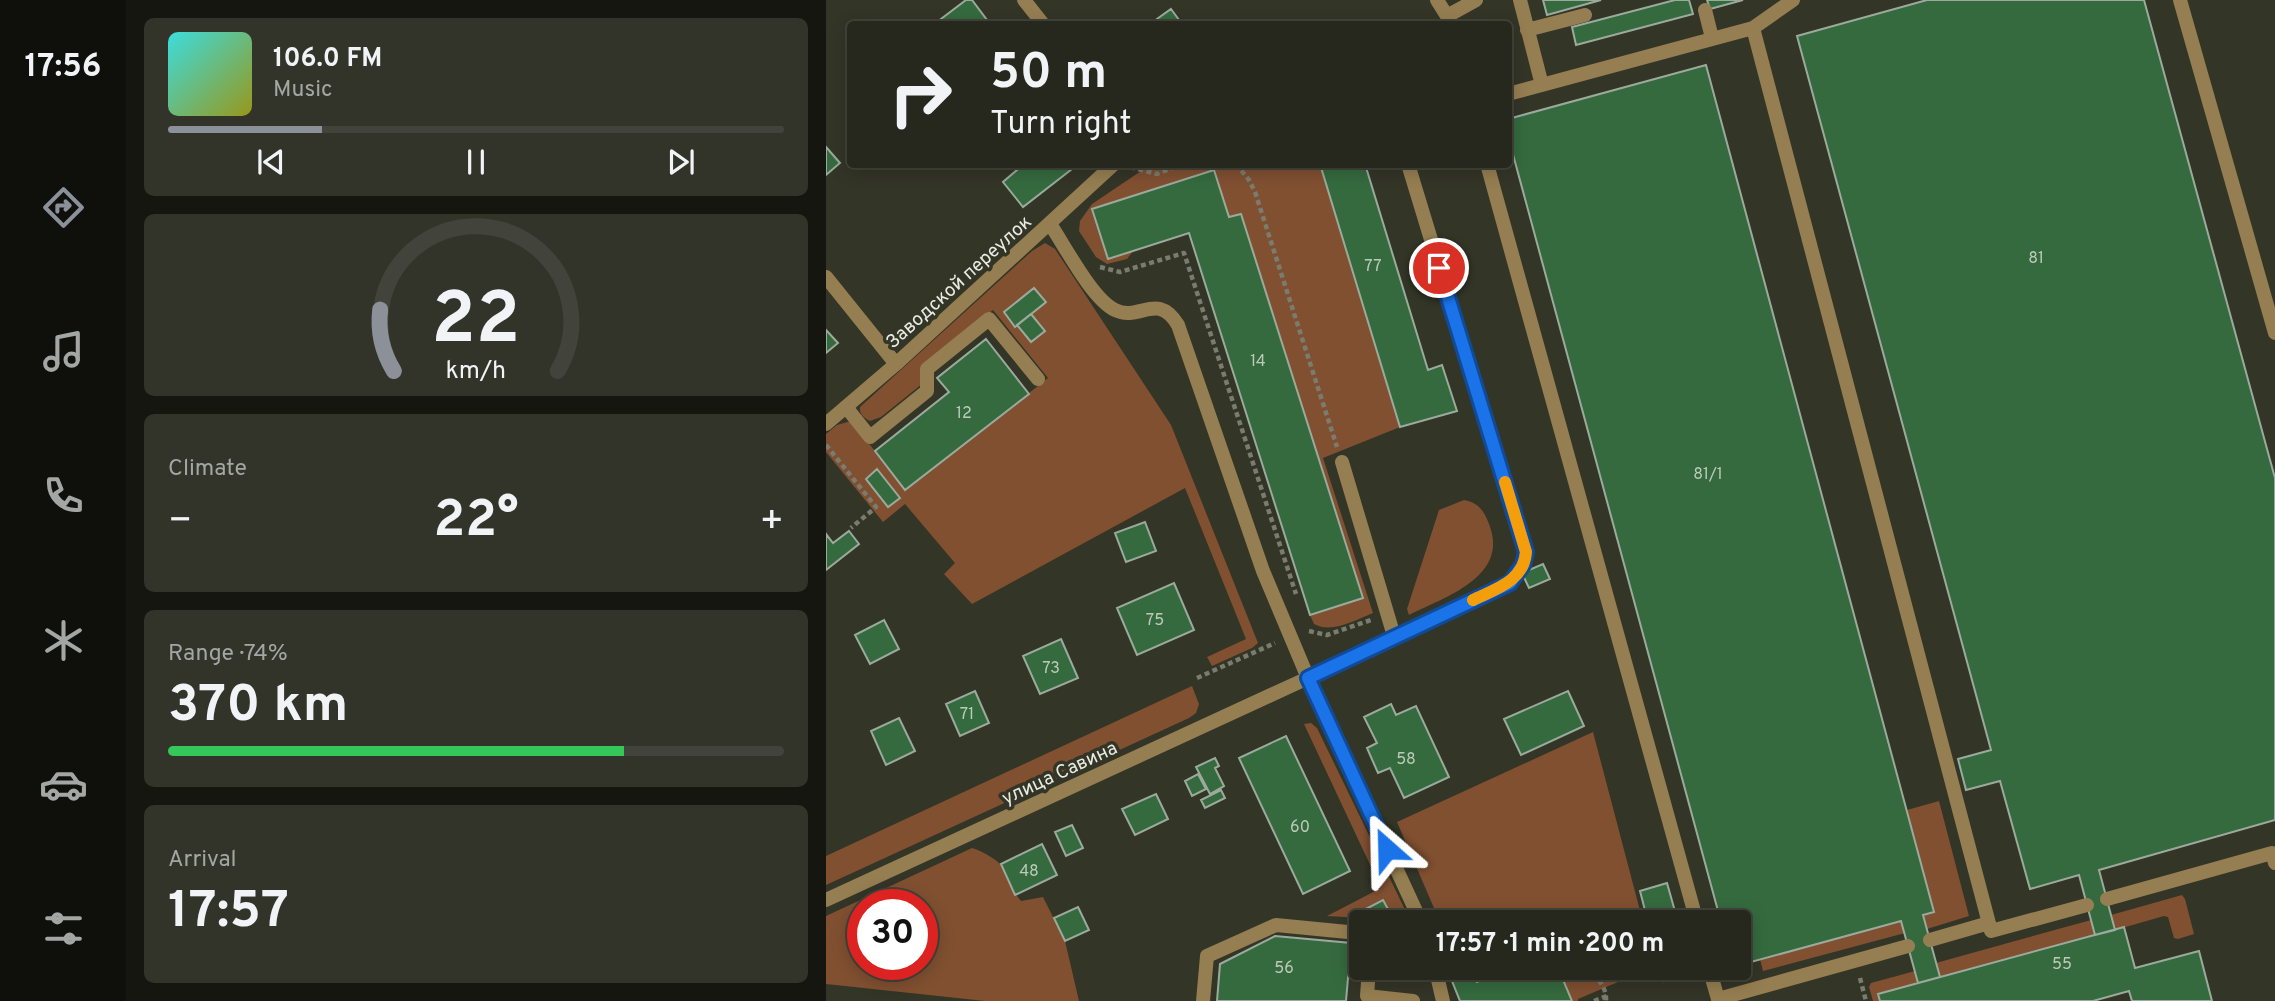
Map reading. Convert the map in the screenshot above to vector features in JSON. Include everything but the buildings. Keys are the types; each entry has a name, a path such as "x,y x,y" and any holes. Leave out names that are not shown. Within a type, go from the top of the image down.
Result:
{"street":[{"path":"1024,0 1041,21"},
{"path":"1437,0 1448,20 1476,0"},
{"path":"1520,0 1542,85"},
{"path":"1512,93 1753,28 1793,0"},
{"path":"2180,0 2275,333"},
{"path":"1705,10 1712,38"},
{"path":"1527,30 1585,15"},
{"path":"1753,28 1991,931 2087,905"},
{"name":"Заводской переулок","path":"826,424 1112,168"},
{"name":"улица Савина","path":"826,900 1510,583 1523,565 1526,552 1409,168"},
{"path":"1488,168 1694,910"},
{"path":"1050,223 1089,284 1107,305 1123,313 1155,308 1164,310 1171,314 1178,325 1263,571 1308,678 1415,910"},
{"path":"826,277 896,364"},
{"path":"846,407 870,437 927,391 928,369 989,320 1038,379"},
{"path":"1342,462 1394,636"},
{"path":"2107,899 2274,856"},
{"path":"1930,940 1989,923"},
{"path":"1203,1001 1207,956 1276,925 1349,932"},
{"path":"1712,980 1718,999 1908,946"},
{"path":"1368,980 1367,996 1413,1001"},
{"path":"1440,980 1443,1001"}],"path":[{"path":"1132,168 1157,174 1172,168"},
{"path":"1240,168 1250,180 1255,192 1342,462"},
{"path":"826,445 876,507 851,528"},
{"path":"1196,678 1307,628"},
{"path":"1594,1001 1606,998 1599,980"}],"shaded area":[{"path":"1146,168 1321,168 1400,427 1323,458 1373,613 1336,627 1314,624 1310,615 1241,214 1108,259 1133,251 1127,259 1107,264 1096,257 1079,231 1080,221 1092,204"},
{"path":"1045,243 1055,249 1171,425 1258,643 1252,648 1212,666 1207,657 1246,639 1185,488 972,604 944,574 955,563 905,504 883,522 826,452 826,434 837,425 851,421 906,490 1048,378 993,310 923,365 922,384 881,417 870,421 862,416 860,409 1032,251"},
{"path":"1464,500 1477,505 1487,519 1493,542 1490,558 1470,583 1409,615 1407,609 1439,510"},
{"path":"1192,686 1199,704 1196,713 1189,718 826,885 826,856"},
{"path":"1311,723 1317,728 1405,910 1388,910 1383,900 1364,910 1349,910 1349,917 1327,916 1381,888 1304,724"},
{"path":"1593,732 1640,910 1435,910 1397,822"},
{"path":"1939,801 1969,916 1927,929 1923,915 1934,911 1907,810"},
{"path":"972,848 1001,865 1021,901 1043,897 1065,941 1079,1001 985,1001 826,984 826,916 847,906 847,980 938,980 938,889 884,889"},
{"path":"2182,895 2194,934 2174,938 2168,917 2164,916 2115,930 2111,915"},
{"path":"2091,920 2095,935 1940,977 1936,963"},
{"path":"1901,921 1905,933 1763,971 1760,959"},
{"path":"1915,971 1918,983 1878,994 1880,1001 1873,1001 1869,987 1871,983"},
{"path":"1563,980 1623,980 1578,1001 1572,1001"}],"slow traffic":[{"path":"1473,600 1510,583 1520,571 1525,559 1526,552 1505,482"}],"route":[{"path":"1387,849 1308,678 1510,583 1520,571 1526,552 1439,268"}]}
